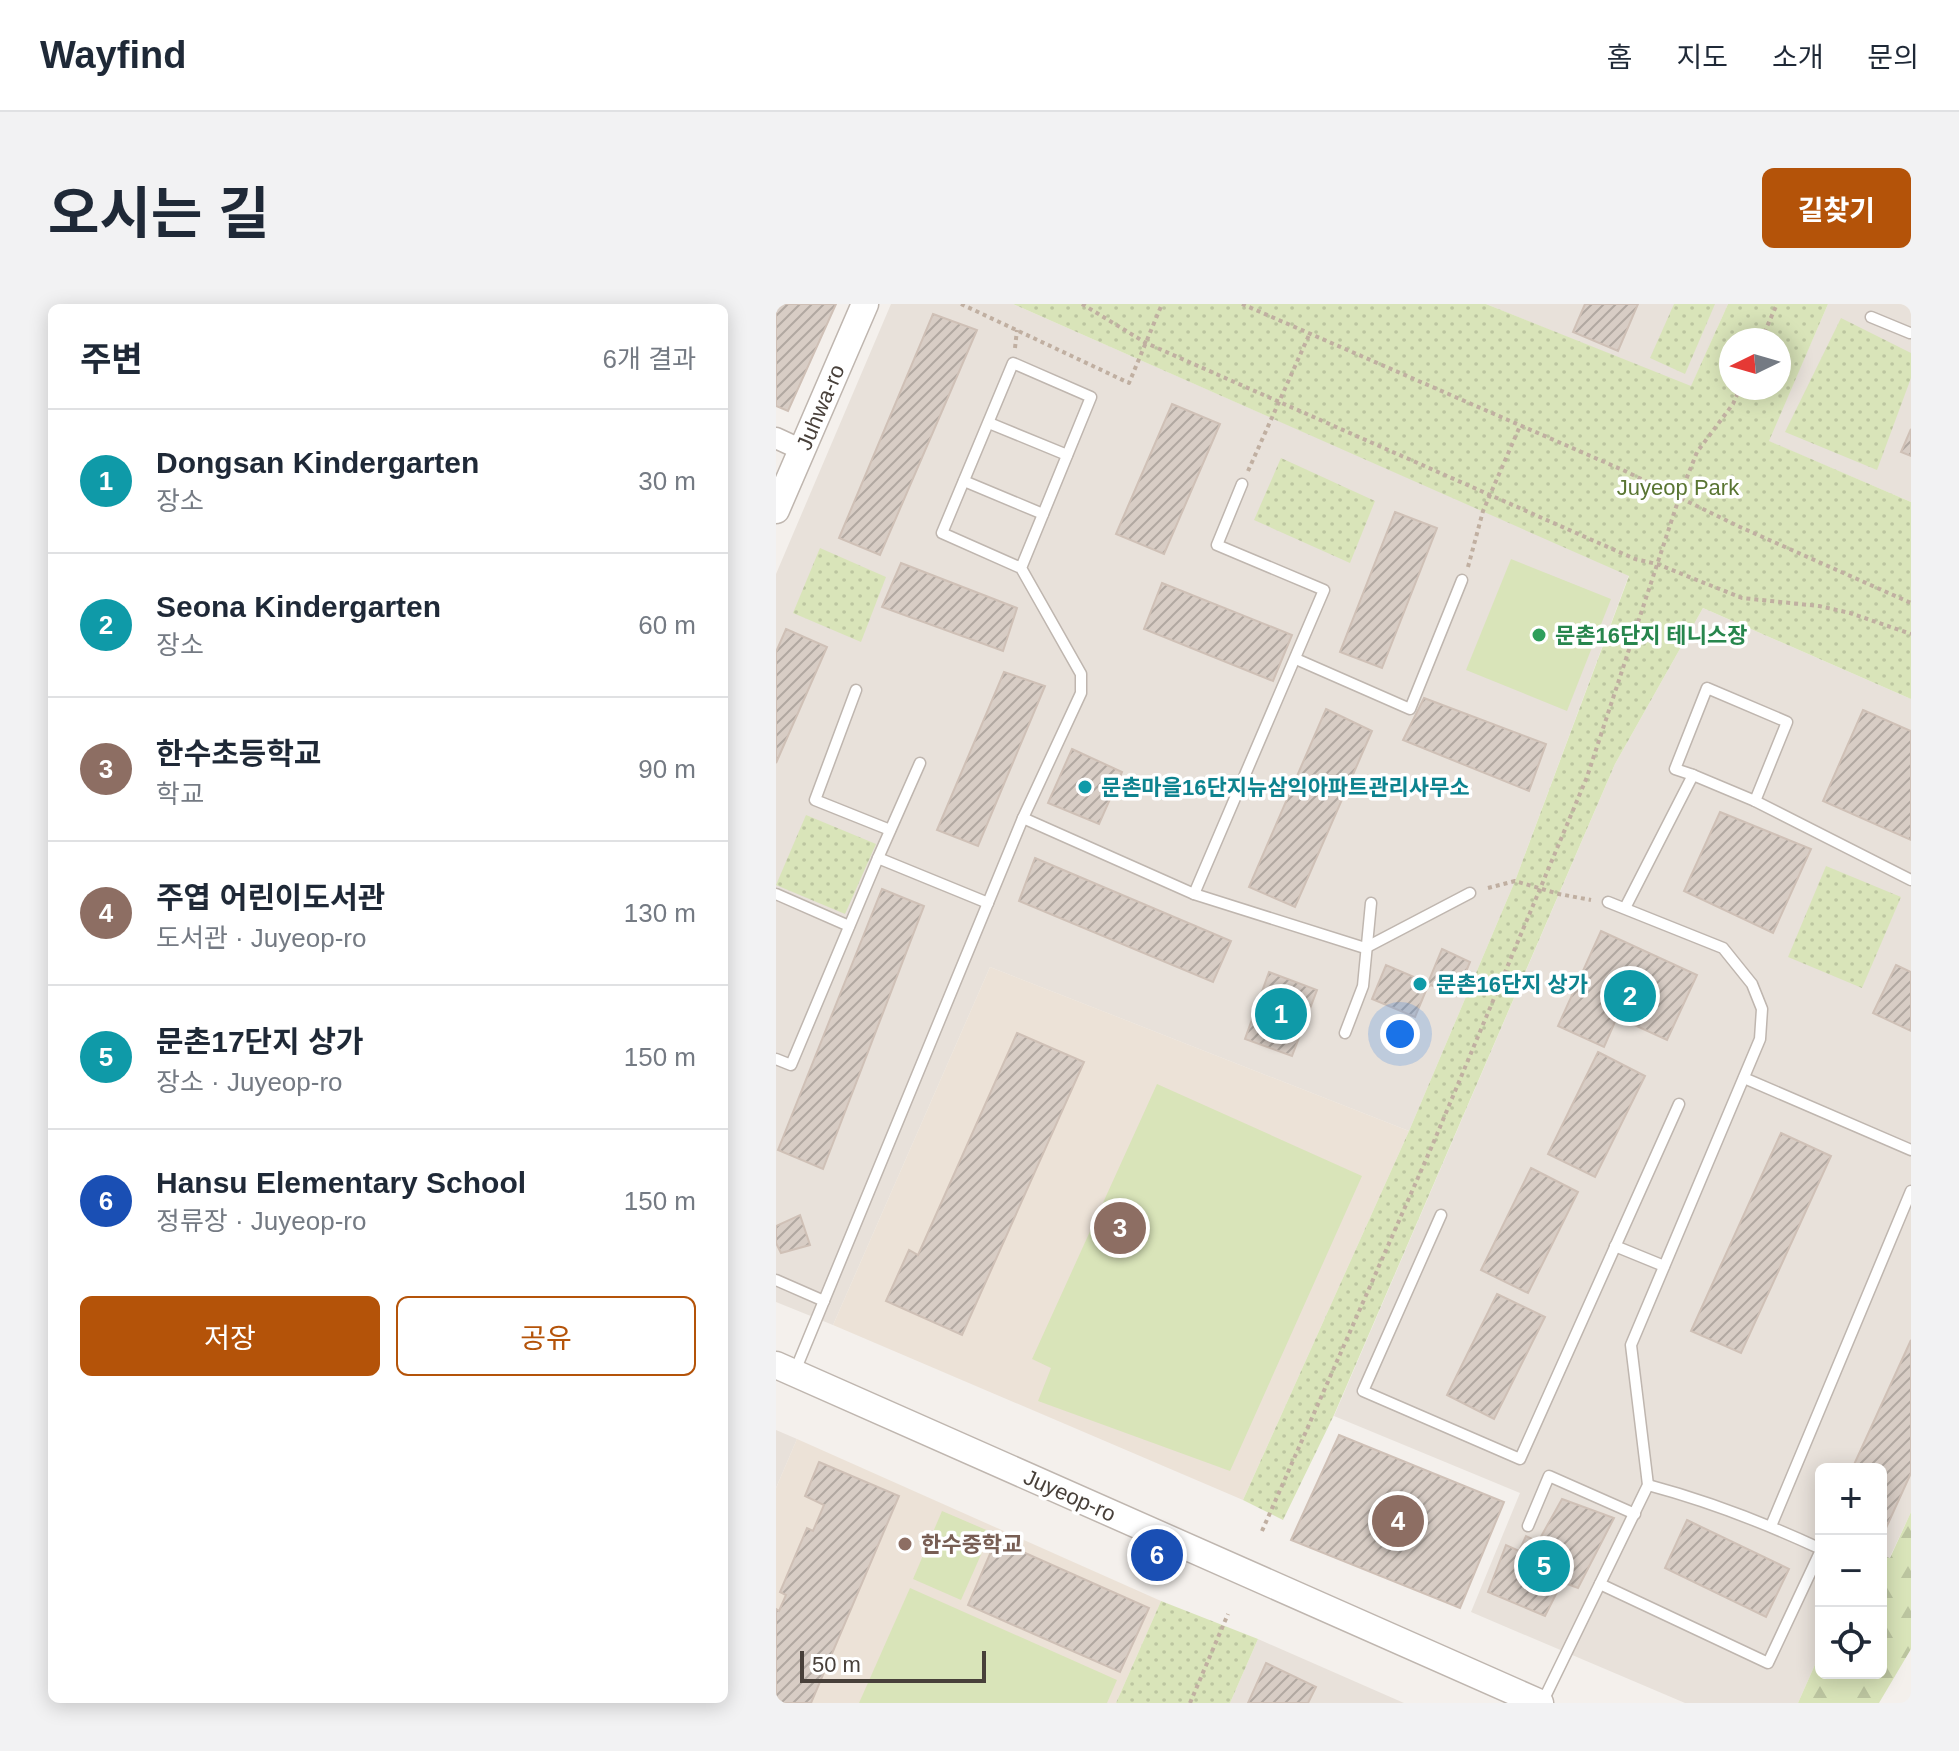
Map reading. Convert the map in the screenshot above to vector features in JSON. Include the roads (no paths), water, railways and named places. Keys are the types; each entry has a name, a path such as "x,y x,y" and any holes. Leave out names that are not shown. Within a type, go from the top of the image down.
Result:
{"street":[{"name":"Juhwa-ro","path":"776,510 865,304"},
{"path":"776,438 802,450"},
{"name":"Juyeop-ro","path":"785,1369 1541,1703"}],"lane":[{"path":"1871,317 1911,332"},
{"path":"785,1369 824,1301 1023,818 1081,693 1081,674 1021,568 942,533 1013,363 1091,397 1021,568"},
{"path":"989,423 1067,455"},
{"path":"964,481 1043,514"},
{"path":"1194,894 1324,590 1217,545 1242,484"},
{"path":"1296,659 1410,709 1462,580"},
{"path":"1755,801 1787,722 1707,688 1675,769 1755,801 1911,880"},
{"path":"856,690 815,800 890,830"},
{"path":"776,1059 791,1065 920,763"},
{"path":"1625,908 1693,775"},
{"path":"1023,818 1194,894 1365,948 1470,893"},
{"path":"878,858 988,903"},
{"path":"776,894 849,926"},
{"path":"1541,1703 1648,1485 1631,1345 1760,1039 1762,1009 1752,984 1723,948 1608,902"},
{"path":"1345,1033 1363,986 1371,903"},
{"path":"1744,1078 1911,1150"},
{"path":"1441,1215 1363,1391 1520,1459 1679,1104"},
{"path":"1771,1526 1911,1191"},
{"path":"1615,1246 1664,1266"},
{"path":"776,1280 824,1301"},
{"path":"1528,1526 1549,1476 1635,1514"},
{"path":"1648,1485 1680,1493 1771,1526 1815,1546"},
{"path":"1600,1584 1768,1663 1815,1562"}],"place":[{"name":"문촌16단지 테니스장","path":"1539,635"},
{"name":"문촌마을16단지뉴삼익아파트관리사무소","path":"1085,787"},
{"name":"문촌16단지 상가","path":"1420,984"},
{"name":"Seona Kindergarten","path":"1630,996"},
{"name":"Dongsan Kindergarten","path":"1281,1014"},
{"name":"한수초등학교","path":"1120,1228"},
{"name":"주엽 어린이도서관","path":"1398,1521"},
{"name":"한수중학교","path":"905,1544"},
{"name":"Hansu Elementary School","path":"1157,1555"},
{"name":"문촌17단지 상가","path":"1544,1566"}],"park label":[{"name":"Juyeop Park","path":"1678,487"}]}
